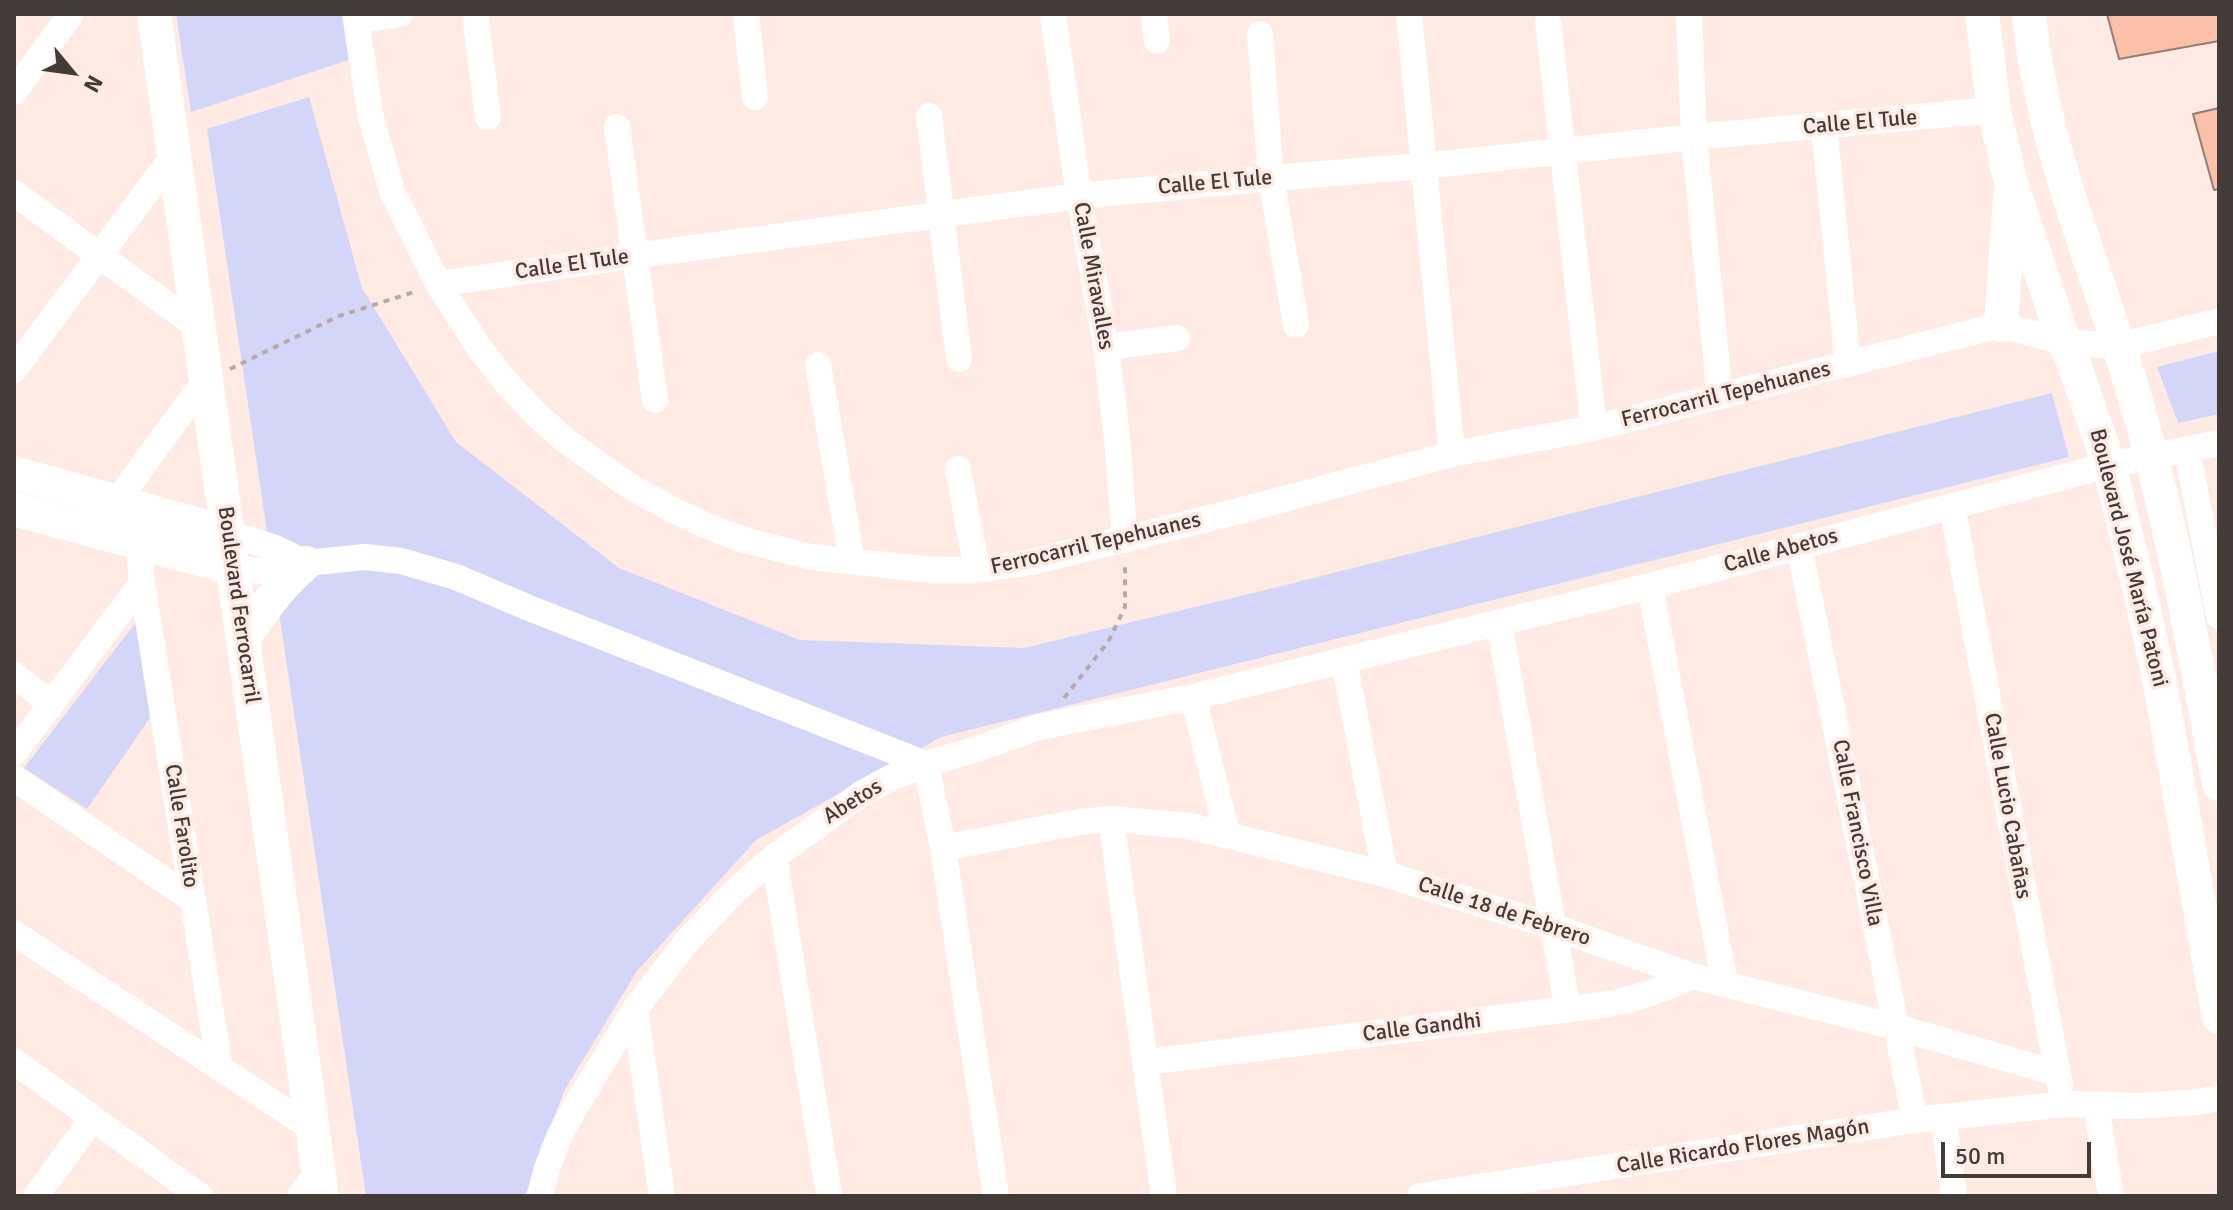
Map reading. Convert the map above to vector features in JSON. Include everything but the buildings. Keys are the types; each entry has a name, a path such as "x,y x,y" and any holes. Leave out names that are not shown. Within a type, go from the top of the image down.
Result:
{"main road":[{"name":"Boulevard Ferrocarril","path":"154,14 313,1129 314,1187"},
{"name":"Boulevard José María Patoni","path":"1982,14 1994,110 2011,183 2109,465 2140,591 2160,683 2219,1017"},
{"name":"Boulevard José María Patoni","path":"2029,14 2038,82 2053,145 2151,456 2191,635 2219,784"},
{"path":"2001,325 2011,183"},
{"path":"14,473 228,533"},
{"path":"14,509 233,568"},
{"path":"243,639 264,607 306,563"}],"street":[{"path":"14,92 71,14"},
{"path":"356,18 400,14"},
{"path":"475,14 488,117"},
{"path":"746,14 755,97"},
{"name":"Calle Miravalles","path":"1053,14 1079,196 1106,347 1125,540"},
{"path":"1154,14 1157,41"},
{"path":"1409,14 1452,454"},
{"path":"1689,14 1694,137 1720,396"},
{"name":"Ferrocarril Tepehuanes","path":"356,18 371,118 392,191 438,284 480,349 506,382 555,432 595,464 669,508 707,526 811,557 932,570 977,570 1031,562 1452,454 1594,428 2001,325 2064,342 2118,346 2219,321"},
{"path":"1548,22 1594,428"},
{"path":"1260,34 1271,178 1296,325"},
{"name":"Calle El Tule","path":"438,284 1079,196 1994,110"},
{"path":"929,116 959,359"},
{"path":"617,127 655,400"},
{"path":"1824,127 1848,364"},
{"path":"14,370 174,155"},
{"path":"14,193 199,328"},
{"path":"1106,347 1177,338"},
{"path":"818,365 852,561"},
{"path":"116,502 205,381"},
{"name":"Calle Abetos","path":"1344,660 1650,586 2109,465 2219,443"},
{"path":"2187,449 2219,616"},
{"path":"958,469 977,570"},
{"name":"Calle Lucio Cabañas","path":"1952,506 2056,1073 2066,1104"},
{"path":"228,533 275,548 306,563"},
{"name":"Calle Farolito","path":"139,544 142,583 220,1069"},
{"name":"Calle Francisco Villa","path":"1799,546 1915,1120"},
{"path":"233,568 271,572 306,563 365,557 401,561 456,577 926,764 943,848 996,1196"},
{"path":"14,753 142,583"},
{"path":"1650,586 1725,984"},
{"path":"1499,622 1568,1010"},
{"path":"1344,660 1385,874"},
{"name":"Abetos","path":"540,1196 559,1137 635,1009 662,972 710,916 774,857 861,794 892,777 926,764 1039,727 1193,697 1344,660"},
{"path":"14,675 51,703"},
{"path":"1193,697 1227,834"},
{"path":"14,778 193,900"},
{"path":"1111,819 1164,1196"},
{"name":"Calle 18 de Febrero","path":"943,848 1079,822 1111,819 1189,826 1385,874 1554,927 1692,976 1896,1027 2056,1073"},
{"path":"774,857 829,1196"},
{"path":"14,933 313,1129"},
{"name":"Calle Gandhi","path":"1147,1062 1568,1010 1634,999 1692,976"},
{"path":"635,1009 662,1196"},
{"path":"14,1061 200,1196"},
{"name":"Calle Ricardo Flores Magón","path":"1420,1196 1915,1120 2066,1104 2171,1104 2219,1098"},
{"path":"2096,1104 2111,1196"},
{"path":"1943,1117 1954,1196"},
{"path":"36,1196 93,1118"}],"path":[{"path":"205,381 339,316 438,284"},
{"path":"1039,727 1077,684 1108,642 1125,607 1125,540"}],"shaded area":[{"path":"176,14 346,14 352,59 191,112"},
{"path":"309,97 362,288 456,442 619,568 800,640 1024,648 2052,393 2069,457 941,737 756,840 637,971 564,1091 525,1196 366,1196 207,129"},
{"path":"2219,351 2219,414 2178,423 2157,367"},
{"path":"136,622 150,718 87,809 24,768"}]}
